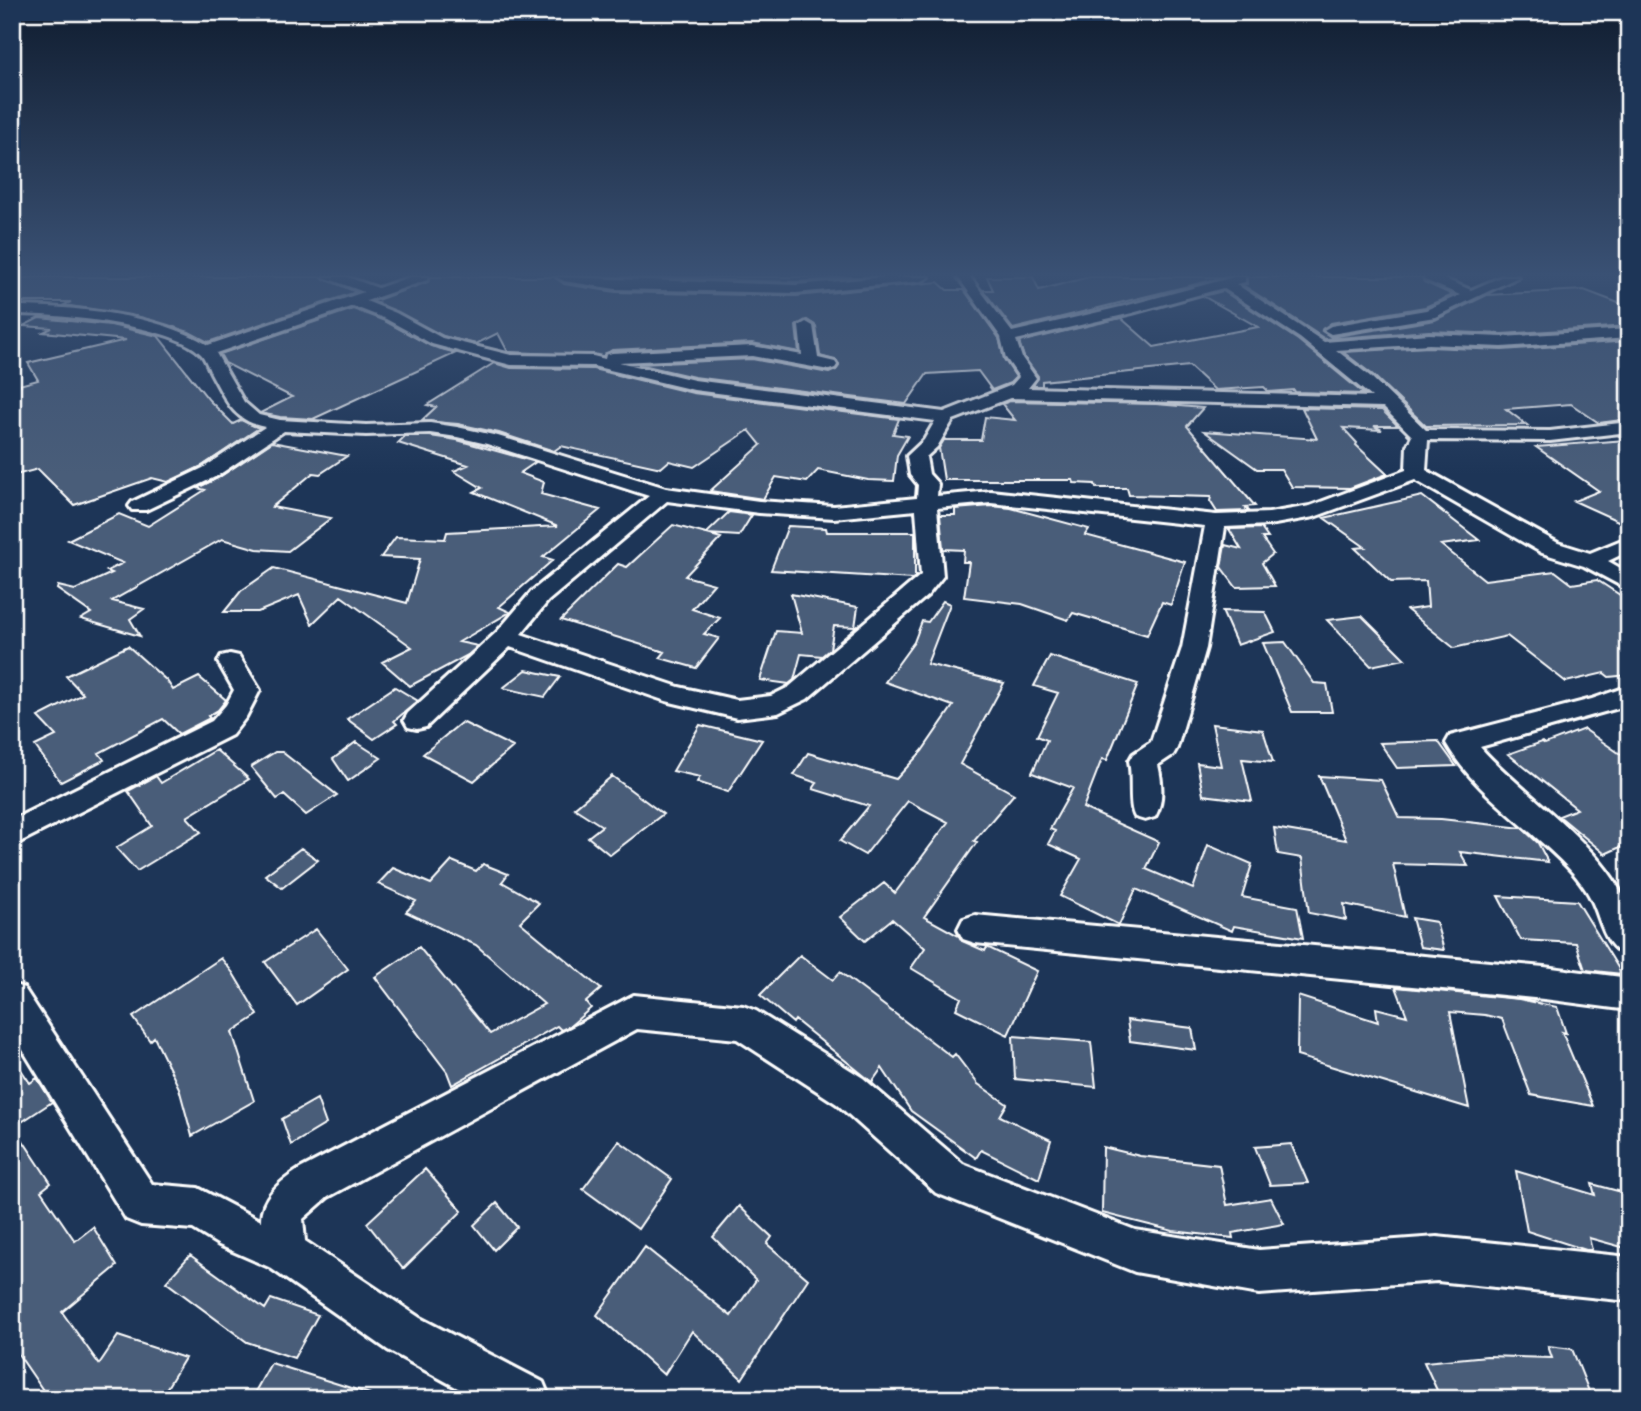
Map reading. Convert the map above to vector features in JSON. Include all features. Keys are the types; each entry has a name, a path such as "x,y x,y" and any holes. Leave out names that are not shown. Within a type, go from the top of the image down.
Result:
{"street":[{"path":"194,343 207,351 244,413 253,419 280,425 366,430 430,428 457,432 492,440 663,494 760,507 834,512 963,498 1013,498 1216,521 1269,519 1314,511 1416,473 1550,548 1592,561 1629,583"},
{"path":"207,351 231,343"},
{"path":"444,343 511,360 593,361 738,351 766,352 829,365"},
{"path":"808,343 810,361"},
{"path":"593,361 694,385 946,417 1018,389 1028,378 1014,358 1010,343"},
{"path":"1315,343 1365,380 1421,435 1550,436 1629,427"},
{"path":"1007,393 1387,402"},
{"path":"506,637 674,695 737,709 778,704 798,693 920,590 932,576 926,502 928,484 920,475 916,456 931,443 946,417"},
{"path":"139,506 210,471 280,425"},
{"path":"1416,473 1416,446 1421,435"},
{"path":"417,720 506,637 540,596 663,494"},
{"path":"1145,808 1147,779 1143,761 1163,748 1194,648 1216,521"},
{"path":"1592,561 1629,543"},
{"path":"12,834 222,728 237,710 247,690 230,662"},
{"path":"1629,695 1599,706 1460,743 1486,773 1586,866 1608,898 1612,916 1629,942"},
{"path":"975,929 1544,983 1629,994"},
{"path":"12,1000 141,1204 198,1209 234,1230 284,1252 404,1334 521,1398"},
{"path":"234,1230 282,1212 297,1195 314,1183 634,1012 743,1023 850,1091 950,1179 1135,1251 1259,1272 1437,1259 1629,1279"},
{"path":"282,1212 284,1252"}],"building":[{"path":"114,343 163,343 209,400 233,424 241,420 259,428 202,466 168,482 152,478 74,505 38,469 12,476 12,387 38,380 28,363"},
{"path":"253,343 425,343 456,353 313,419 260,413 292,397 225,363 220,354"},
{"path":"503,343 798,343 799,352 752,343 612,350 603,356 508,352"},
{"path":"818,343 1000,343 1004,359 1016,377 1010,383 992,390 978,371 927,374 906,404 694,377 638,364 752,359 829,373 839,366 837,361 820,356"},
{"path":"1019,343 1149,343 1154,347 1176,343 1301,343 1364,394 1294,390 1269,392 1264,387 1215,390 1189,366 1042,381 1042,386 1033,386 1038,376 1024,357"},
{"path":"1629,343 1629,419 1599,423 1571,404 1506,409 1527,425 1426,426 1373,375 1343,352 1429,347 1502,350"},
{"path":"494,363 511,368 593,369 693,393 899,419 893,434 908,436 897,455 894,481 868,480 818,470 807,482 776,477 763,499 710,491 761,445 749,430 694,467 669,461 661,468 561,446 554,451 499,433 458,424 421,421 436,407 427,405"},
{"path":"1010,401 1156,404 1203,408 1187,426 1255,506 1245,507 1249,511 1217,512 1210,501 1211,497 1129,495 1127,488 1096,488 1095,484 1074,483 1073,480 944,480 939,448 944,440 981,440 985,417 1015,420 1002,404"},
{"path":"1302,408 1382,410 1398,426 1374,426 1382,430 1343,428 1356,445 1387,474 1350,488 1292,487 1281,469 1257,469 1204,431 1317,439"},
{"path":"1629,435 1629,526 1574,501 1599,491 1536,447 1626,440 1619,436"},
{"path":"405,436 457,440 536,462 520,473 544,482 541,494 600,510 543,557 553,560 499,607 510,612 459,642 478,646 468,655 410,686 382,662 412,647 341,596 312,624 299,595 258,612 224,612 241,591 274,568 407,603 420,559 381,557 396,537 445,539 447,532 558,526 474,492 482,488 454,471 468,465 398,443"},
{"path":"272,442 347,456 320,474 313,473 272,507 331,518 288,551 257,549 222,539 112,601 144,609 130,619 140,636 81,619 91,613 57,589 58,586 75,590 112,573 107,571 123,563 68,540 119,514 148,526 205,490 197,488 218,478"},
{"path":"1422,496 1479,540 1441,545 1485,580 1555,571 1572,584 1597,580 1629,601 1629,675 1609,677 1604,673 1566,682 1507,636 1454,648 1407,610 1428,607 1426,581 1391,582 1355,548 1365,547 1324,518"},
{"path":"991,506 1011,508 1089,529 1085,535 1185,562 1171,605 1162,602 1147,635 1073,613 1068,620 1022,604 964,597 969,562 963,562 964,550 943,549 940,515 955,515 955,509"},
{"path":"729,512 752,515 739,536 707,534 721,538 685,576 714,584 692,609 720,618 704,634 719,638 696,668 660,658 665,652 561,620 618,564 627,567 673,525 706,534"},
{"path":"788,526 826,528 827,532 915,532 915,577 912,579 771,570"},
{"path":"1261,528 1268,538 1262,538 1273,554 1262,563 1275,586 1236,587 1221,567 1225,545 1241,549 1229,529"},
{"path":"791,594 858,607 855,627 834,626 830,649 822,656 801,654 794,680 789,684 760,680 776,631 802,633"},
{"path":"943,601 950,604 927,664 1004,683 960,764 1014,794 974,841 977,842 924,917 959,936 962,941 985,951 987,947 1037,971 1008,1035 956,1009 961,998 911,968 925,948 892,919 865,941 840,917 884,883 895,893 948,822 908,801 865,855 840,841 869,806 813,789 817,783 794,775 808,753 896,779 922,751 953,706 885,682 914,642 922,621 928,622"},
{"path":"1222,611 1265,612 1275,632 1237,645"},
{"path":"1362,616 1405,659 1371,666 1327,620"},
{"path":"1285,642 1314,683 1327,684 1332,712 1292,712 1263,643"},
{"path":"128,646 167,681 173,690 199,677 226,700 218,710 208,716 210,718 179,734 163,719 99,753 104,760 61,782 35,746 56,736 38,717 83,694 66,676"},
{"path":"1050,656 1138,684 1107,760 1102,759 1083,808 1159,842 1146,869 1193,889 1208,845 1252,864 1242,897 1297,907 1303,938 1234,926 1232,931 1136,889 1119,925 1060,896 1081,859 1048,844 1055,831 1050,829 1073,788 1032,773 1047,740 1037,736 1058,693 1034,686"},
{"path":"526,670 560,677 545,697 503,688"},
{"path":"395,687 418,701 394,721 397,724 374,739 347,719"},
{"path":"462,722 513,747 474,781 423,754"},
{"path":"1212,724 1263,730 1273,762 1242,759 1252,801 1203,795 1197,763 1221,766"},
{"path":"700,725 762,740 728,792 697,782 700,777 673,771"},
{"path":"1584,729 1629,760 1629,843 1605,854 1559,816 1577,809 1508,754"},
{"path":"1438,741 1456,766 1397,768 1380,743"},
{"path":"356,742 381,758 348,781 333,759"},
{"path":"216,750 249,779 187,817 201,832 137,871 116,848 152,826 128,791 156,776 161,783"},
{"path":"275,752 282,752 337,795 306,815 284,795 277,799 251,767"},
{"path":"612,776 663,814 610,855 588,837 602,826 574,808"},
{"path":"1319,776 1381,780 1399,818 1441,819 1522,828 1538,843 1548,862 1460,852 1468,866 1393,864 1405,917 1344,904 1346,920 1309,913 1302,858 1278,854 1274,828 1346,840"},
{"path":"301,848 318,860 282,888 265,875"},
{"path":"452,861 476,871 483,864 508,874 502,882 539,903 520,922 601,989 586,1002 591,1008 570,1026 561,1030 557,1026 452,1085 447,1072 375,977 419,947 490,1034 544,1004 476,945 406,912 416,901 378,884 393,868 431,884"},
{"path":"1498,896 1577,901 1622,974 1585,970 1576,943 1521,940"},
{"path":"1412,918 1436,922 1444,950 1420,947"},
{"path":"316,929 348,969 297,1005 265,962"},
{"path":"800,955 833,980 840,972 952,1057 955,1054 978,1084 1007,1104 1000,1116 1051,1140 1039,1179 981,1150 976,1158 911,1111 882,1068 872,1082 760,995"},
{"path":"221,958 258,1015 232,1032 254,1101 192,1136 179,1088 154,1037 150,1041 133,1017"},
{"path":"1396,987 1519,999 1557,1007 1566,1033 1562,1032 1593,1106 1531,1095 1502,1019 1485,1015 1450,1012 1469,1108 1297,1056 1298,996 1378,1022 1376,1008 1407,1016"},
{"path":"1127,1020 1192,1028 1196,1050 1130,1041"},
{"path":"1013,1036 1091,1042 1096,1087 1015,1079"},
{"path":"12,1056 30,1083 37,1078 52,1102 14,1127 51,1183 41,1191 75,1241 93,1227 117,1266 62,1312 99,1364 118,1336 185,1358 160,1399 49,1399 12,1345"},
{"path":"317,1099 326,1124 291,1145 282,1119"},
{"path":"619,1141 672,1179 638,1229 583,1189"},
{"path":"1291,1144 1308,1183 1270,1185 1255,1147"},
{"path":"1103,1147 1140,1156 1219,1165 1227,1205 1271,1198 1284,1224 1232,1233 1233,1238 1173,1231 1102,1213"},
{"path":"425,1169 462,1211 403,1269 367,1223"},
{"path":"1516,1171 1595,1195 1592,1184 1629,1194 1629,1249 1589,1238 1592,1250 1586,1250 1527,1231"},
{"path":"497,1203 517,1227 494,1250 474,1225"},
{"path":"739,1206 772,1237 767,1244 808,1279 742,1379 692,1331 664,1375 597,1315 645,1247 731,1316 756,1280 713,1237"},
{"path":"190,1255 265,1309 271,1299 318,1315 294,1358 247,1342 166,1282"},
{"path":"1548,1346 1572,1349 1592,1399 1441,1399 1424,1362 1487,1356 1552,1358"},
{"path":"271,1363 370,1394 369,1399 251,1399"}]}
